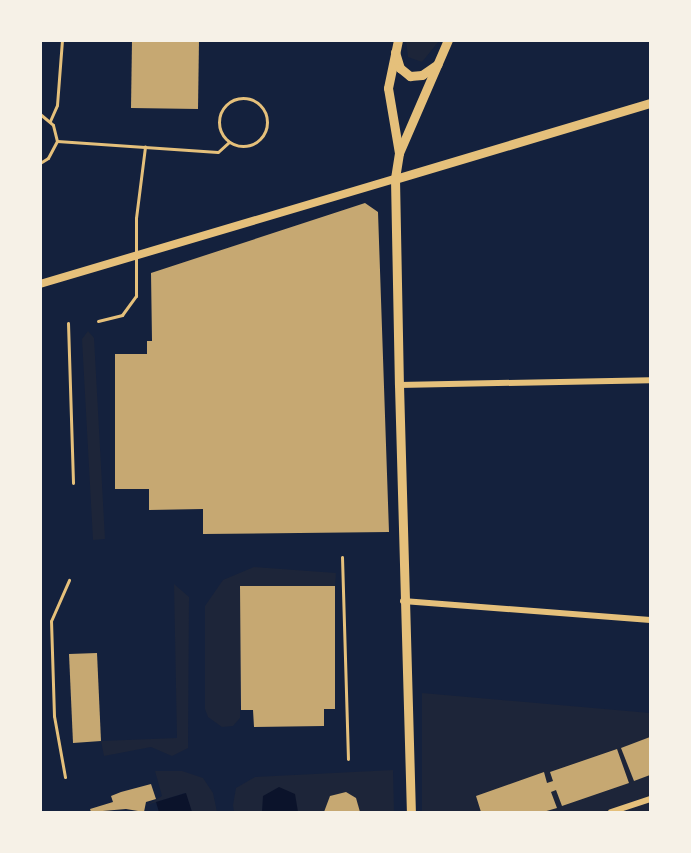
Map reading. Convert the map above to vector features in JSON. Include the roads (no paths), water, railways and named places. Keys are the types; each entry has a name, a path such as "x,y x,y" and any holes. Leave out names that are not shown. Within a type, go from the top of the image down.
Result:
{"main road":[{"path":"411,813 402,602 395,179 399,153 448,40"},
{"path":"396,45 400,68 410,76 428,73 442,58"},
{"path":"396,45 388,88 399,153"},
{"path":"395,179 651,103"}],"street":[{"path":"40,284 395,179"},
{"path":"399,385 651,380"},
{"path":"402,602 651,620"},
{"path":"611,813 651,799"}],"lane":[{"path":"50,121 57,105 62,40"},
{"path":"237,99 259,105 266,118 259,140 244,146 229,142 219,122 224,107 237,99"},
{"path":"40,114 50,121 57,141 48,158 40,163"},
{"path":"57,141 218,152 229,142"},
{"path":"98,321 122,315 133,304 145,147"},
{"path":"68,323 73,483"},
{"path":"342,557 348,759"},
{"path":"65,777 54,716 51,621 69,580"}]}
